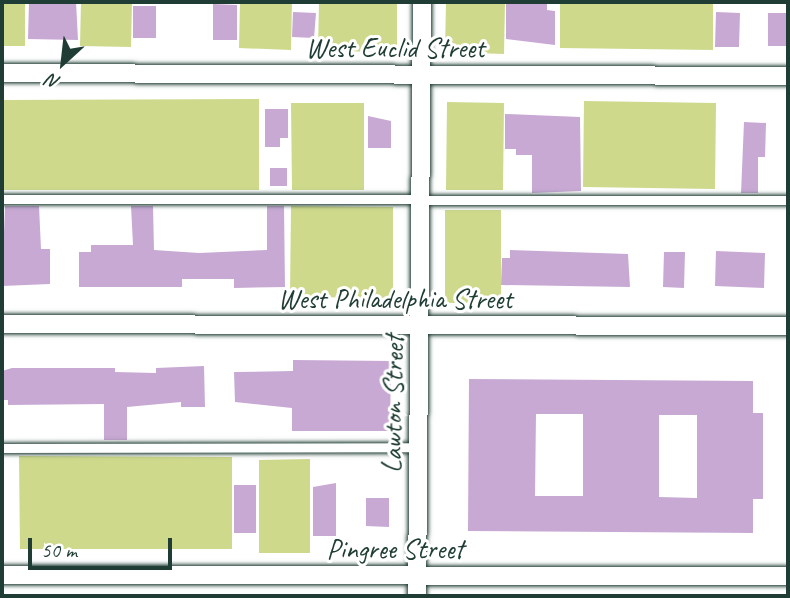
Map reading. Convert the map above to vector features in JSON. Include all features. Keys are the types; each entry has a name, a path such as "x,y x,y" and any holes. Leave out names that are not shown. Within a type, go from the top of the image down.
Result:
{"street":[{"name":"Lawton Street","path":"417,596 422,2"},
{"name":"West Euclid Street","path":"2,73 788,76"},
{"name":"West Philadelphia Street","path":"2,324 788,326"},
{"name":"Pingree Street","path":"2,575 788,576"}],"lane":[{"path":"2,199 788,200"},
{"path":"2,448 419,447"}],"green space":[{"path":"2,2 25,2 25,46 2,46"},
{"path":"81,2 132,2 131,47 80,46"},
{"path":"240,2 292,2 291,50 239,48"},
{"path":"319,2 397,2 397,52 318,51"},
{"path":"446,2 505,2 504,54 445,52"},
{"path":"560,2 713,2 713,50 560,48"},
{"path":"259,99 259,190 2,190 2,100"},
{"path":"584,101 716,103 715,189 583,187"},
{"path":"447,102 504,103 503,190 446,190"},
{"path":"291,103 364,103 364,190 292,190"},
{"path":"291,206 393,207 393,298 290,297"},
{"path":"445,210 501,210 501,303 445,303"},
{"path":"19,456 232,457 232,549 20,549"},
{"path":"310,459 310,553 259,553 259,460"}],"building":[{"path":"29,2 76,2 78,40 28,39"},
{"path":"506,3 547,3 547,10 555,11 555,45 506,39"},
{"path":"213,4 237,5 237,40 213,40"},
{"path":"133,6 156,6 156,38 133,38"},
{"path":"293,12 316,13 314,38 292,37"},
{"path":"716,12 740,13 739,47 715,47"},
{"path":"768,13 788,13 788,46 768,46"},
{"path":"265,109 288,109 288,138 280,138 280,147 265,147"},
{"path":"505,114 580,117 581,191 532,193 532,155 516,155 516,149 505,149"},
{"path":"368,116 391,121 391,148 368,148"},
{"path":"744,122 766,123 765,157 758,157 758,193 741,193"},
{"path":"270,168 287,168 287,186 270,186"},
{"path":"5,206 39,206 41,249 50,249 50,284 2,286"},
{"path":"131,206 153,206 154,250 199,253 267,250 267,206 284,206 285,287 234,288 234,279 182,279 182,287 79,287 79,252 91,252 91,245 133,245"},
{"path":"510,250 628,254 630,287 501,285 502,258 510,258"},
{"path":"716,251 765,253 764,288 715,286"},
{"path":"664,252 685,252 684,288 663,287"},
{"path":"293,360 391,361 390,431 292,431 292,408 235,402 234,372 293,371"},
{"path":"204,366 205,407 181,407 181,402 127,407 127,440 104,440 104,404 8,405 8,400 2,400 2,371 12,368 115,368 115,372 156,373 156,368"},
{"path":"469,379 753,381 753,413 763,413 763,499 753,499 753,533 468,531","holes":["536,414 583,414 583,496 535,496","659,415 697,415 697,498 659,497"]},
{"path":"336,483 336,536 313,536 313,487"},
{"path":"234,485 256,485 256,533 234,533"},
{"path":"366,498 389,498 389,527 366,526"}]}
